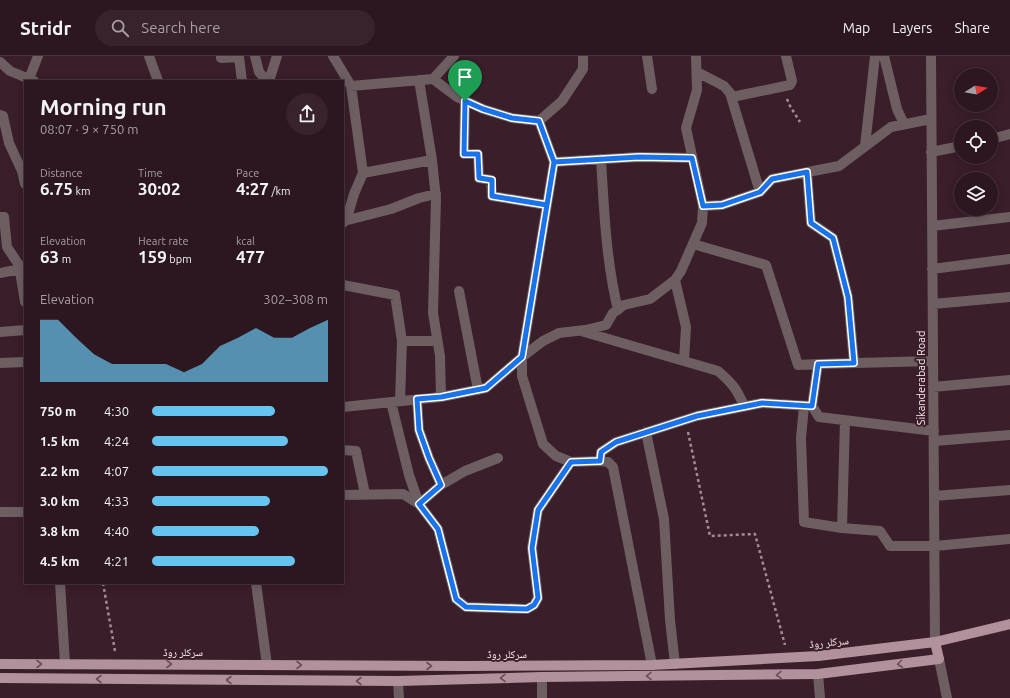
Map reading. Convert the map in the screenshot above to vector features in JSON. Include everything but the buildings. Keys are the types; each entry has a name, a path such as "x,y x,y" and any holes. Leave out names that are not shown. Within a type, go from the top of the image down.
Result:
{"main road":[{"name":"سرکلر روڈ","path":"0,664 652,665 818,656 935,642 1010,624"},
{"name":"Sikanderabad Road","path":"935,642 939,659"},
{"path":"0,678 398,681 542,677 818,674 939,659"},
{"path":"398,665 398,681"}],"street":[{"path":"0,62 10,71 32,80 38,56"},
{"path":"149,56 158,80"},
{"path":"221,56 221,58 239,57 242,80"},
{"path":"255,56 260,72 267,80"},
{"path":"268,80 278,56"},
{"path":"333,56 351,86 363,173 354,194 350,211 344,220"},
{"path":"434,79 454,56"},
{"path":"351,86 434,79 457,97 483,109 512,118 539,121 562,101 583,68 582,56"},
{"path":"647,56 652,89"},
{"path":"344,407 441,397 486,388 543,341 560,333 606,325 613,313 624,305 650,299 675,280 681,271 702,223 703,206 686,128 697,90 696,56"},
{"path":"732,97 790,85 792,81 786,56"},
{"path":"865,146 875,56"},
{"path":"884,56 897,109 904,124"},
{"name":"Sikanderabad Road","path":"931,56 935,642"},
{"path":"697,72 724,86 730,93 760,192"},
{"path":"419,80 436,194 433,313 440,356 441,397"},
{"path":"465,101 464,154 478,154 479,178 492,180 492,196 547,205"},
{"path":"0,115 3,116 9,143 22,171 24,180"},
{"path":"703,206 722,205 760,192 772,179 839,166 890,127 931,119"},
{"path":"539,121 554,162 522,357 522,376 543,444 556,456 571,462 608,462 613,468 652,665"},
{"path":"998,137 1010,134"},
{"path":"931,152 954,147"},
{"path":"554,162 639,157 692,158"},
{"path":"601,159 605,223 613,290 618,310"},
{"path":"363,173 432,160"},
{"path":"807,172 811,223 833,238 848,297 854,363"},
{"path":"344,222 391,209 419,198 436,194"},
{"path":"0,217 4,217 7,247 22,268 24,291"},
{"path":"932,226 1010,217"},
{"path":"693,244 766,265 798,366 818,364 933,361"},
{"path":"932,269 1010,259"},
{"path":"0,273 22,268"},
{"path":"675,280 686,327 684,361"},
{"path":"344,285 395,295 402,341 396,401 408,468 419,504 438,529 456,599 466,607 527,609 534,605 538,598 532,548 538,510 571,462"},
{"path":"459,291 478,390"},
{"path":"933,304 1010,297"},
{"path":"0,332 24,330"},
{"path":"579,330 718,371 731,382 738,391 744,406"},
{"path":"402,341 438,341"},
{"path":"0,363 24,362"},
{"path":"818,364 801,438 804,522 842,528 880,531 890,546 935,546 1010,539"},
{"path":"933,387 1010,380"},
{"path":"417,399 419,430 441,485"},
{"path":"600,461 601,452 616,442 685,419 762,403 808,406 819,417 934,431"},
{"path":"842,528 845,420"},
{"path":"646,432 664,519 670,620 675,664"},
{"path":"934,441 1010,435"},
{"path":"344,450 356,451 365,494"},
{"path":"419,504 441,485 465,471 498,458"},
{"path":"934,496 1010,490"},
{"path":"344,495 403,494 419,504"},
{"path":"0,512 24,512"},
{"path":"60,584 65,664"},
{"path":"256,584 267,665"},
{"name":"Sikanderabad Road","path":"939,659 947,698"},
{"path":"818,674 820,698"},
{"path":"542,677 542,698"},
{"path":"398,681 399,698"}],"path":[{"path":"783,87 790,106 800,122"},
{"path":"685,419 710,536 755,534 788,658"},
{"path":"102,584 117,664"}],"route":[{"path":"465,101 464,154 478,154 479,178 492,180 492,196 547,205 554,162 639,157 692,158 703,206 722,205 760,192 772,179 807,172 811,223 833,238 848,297 854,363 818,364 812,406 762,403 697,416 616,442 601,452 600,461 571,462 538,510 532,548 538,598 534,605 527,609 466,607 456,599 438,529 419,504 441,485 419,430 417,399 441,397 486,388 522,357 554,162 539,121 512,118 483,109 465,101"}]}
